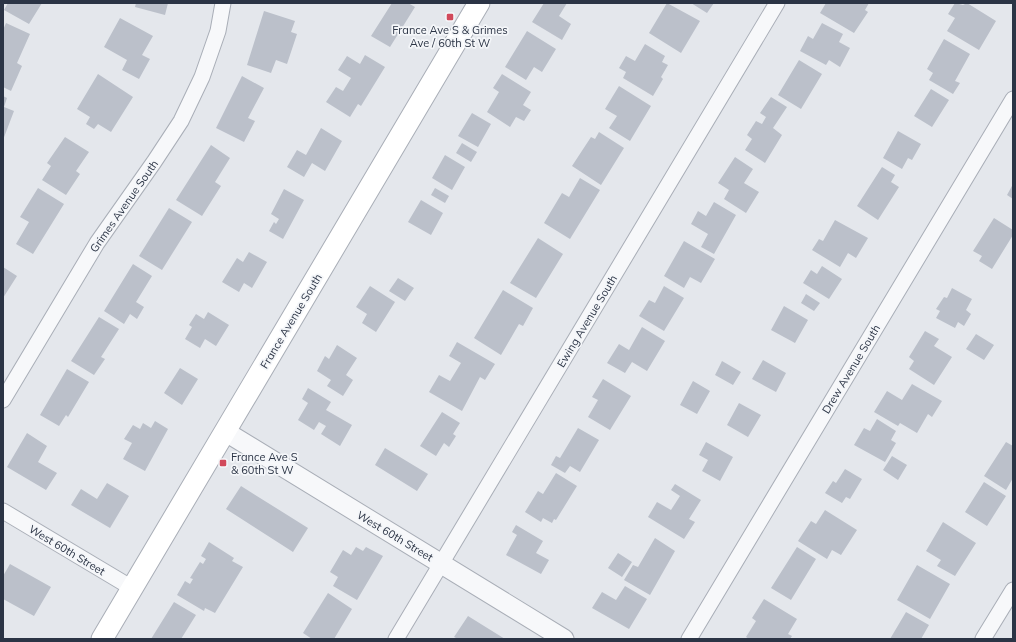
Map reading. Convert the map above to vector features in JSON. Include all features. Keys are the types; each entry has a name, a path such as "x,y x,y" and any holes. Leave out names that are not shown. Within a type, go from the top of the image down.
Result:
{"main road":[{"name":"France Avenue South","path":"102,639 480,3"}],"street":[{"name":"Grimes Avenue South","path":"3,400 97,243 181,121 202,77 218,31 223,3"},
{"name":"Ewing Avenue South","path":"396,639 777,3"},
{"name":"Drew Avenue South","path":"689,639 1013,99"},
{"name":"West 60th Street","path":"226,432 564,639"},
{"name":"West 60th Street","path":"3,511 132,588"},
{"path":"983,639 1013,590"}],"building":[{"path":"8,3 42,3 29,24 4,10"},
{"path":"136,3 168,3 165,15 135,7"},
{"path":"392,3 408,3 415,7 390,47 371,36"},
{"path":"544,3 567,3 559,16 571,24 562,40 532,22"},
{"path":"667,3 700,21 681,53 649,33"},
{"path":"691,3 714,3 707,13"},
{"path":"826,3 869,3 865,10 868,12 854,33 820,13"},
{"path":"955,3 963,5 967,3 996,21 979,50 947,31 955,18 948,14"},
{"path":"264,11 295,21 291,32 297,34 287,64 276,60 271,73 247,65"},
{"path":"120,18 153,36 142,55 150,59 139,79 122,70 127,60 104,47"},
{"path":"6,23 30,34 17,63 22,66 11,91 3,87 3,30"},
{"path":"822,23 843,34 839,42 850,48 840,67 829,60 826,65 800,51 808,36 813,39"},
{"path":"527,31 556,49 542,72 534,67 526,80 505,67"},
{"path":"944,39 970,54 955,81 960,83 953,94 929,80 933,73 927,69"},
{"path":"645,44 665,56 662,62 668,65 661,77 663,79 653,96 623,78 626,72 619,68 626,56 635,61"},
{"path":"365,55 385,67 361,106 358,104 350,117 326,102 336,87 343,91 351,78 338,70 347,56 360,64"},
{"path":"799,60 822,74 801,109 778,95"},
{"path":"98,74 133,97 111,132 98,124 94,129 86,124 90,117 77,109"},
{"path":"502,74 531,92 523,105 531,110 524,121 516,117 510,127 487,112 499,92 493,88"},
{"path":"242,76 264,88 248,118 255,121 244,142 216,128"},
{"path":"619,86 651,106 630,141 609,128 617,116 605,109"},
{"path":"931,89 949,100 932,127 914,116"},
{"path":"3,96 7,98 4,107 14,111 3,140"},
{"path":"771,97 787,107 773,128 782,135 765,163 745,150 752,139 747,135 756,121 762,124 766,117 760,113"},
{"path":"472,113 491,124 478,147 458,136"},
{"path":"321,128 342,141 325,171 312,163 304,177 287,167 297,150 306,155"},
{"path":"898,131 921,144 912,160 908,158 902,169 883,158"},
{"path":"599,132 624,148 601,185 572,166 591,137 595,139"},
{"path":"65,137 89,152 76,171 80,174 66,195 42,180 51,166 47,163"},
{"path":"462,143 477,152 471,162 456,153"},
{"path":"211,145 230,158 215,182 221,186 202,216 176,200"},
{"path":"445,155 465,167 452,190 432,178"},
{"path":"735,157 753,169 744,183 759,192 746,213 724,199 729,190 718,183"},
{"path":"882,167 895,175 891,182 899,187 878,220 857,206"},
{"path":"580,178 600,190 570,239 544,223 562,193 569,197"},
{"path":"1013,184 1013,199 1007,195"},
{"path":"38,188 64,204 33,254 16,244 29,222 20,217"},
{"path":"435,188 449,196 445,203 431,195"},
{"path":"284,189 304,200 283,239 269,231 274,222 276,224 279,219 271,214"},
{"path":"421,200 443,213 431,235 408,222"},
{"path":"714,202 736,215 714,254 701,247 708,234 691,224 698,211 706,216"},
{"path":"169,208 192,222 162,270 139,256"},
{"path":"994,218 1013,230 1013,235 992,269 979,261 982,256 973,251"},
{"path":"835,220 868,238 856,258 848,253 840,267 812,250 819,239 823,241"},
{"path":"538,238 563,254 536,298 510,283"},
{"path":"684,241 715,259 701,283 690,277 684,288 664,276"},
{"path":"249,252 267,262 252,288 244,283 239,292 222,282 237,258 243,262"},
{"path":"133,264 152,276 136,302 144,307 137,319 130,314 124,324 104,311"},
{"path":"822,266 842,279 829,299 803,283 811,270 817,274"},
{"path":"3,267 17,276 3,298"},
{"path":"398,278 414,288 405,301 389,291"},
{"path":"370,286 395,302 376,332 362,323 367,314 356,307"},
{"path":"664,286 684,298 664,331 639,316 649,300 655,303"},
{"path":"952,288 972,299 966,310 971,314 964,326 958,322 955,328 936,318 940,311 936,309 944,297 947,298"},
{"path":"503,290 533,308 523,326 519,324 501,355 474,338"},
{"path":"806,294 820,303 814,311 801,303"},
{"path":"784,306 808,320 795,343 771,330"},
{"path":"208,312 229,325 216,346 205,339 200,348 185,339 192,327 189,325 196,314 204,319"},
{"path":"99,317 119,329 101,357 105,359 94,375 71,361"},
{"path":"642,327 665,341 647,371 632,362 625,373 607,363 619,344 629,350"},
{"path":"925,331 939,339 934,346 952,357 934,385 909,369 914,361 909,357"},
{"path":"976,334 994,345 984,360 966,349"},
{"path":"457,342 495,364 485,380 480,377 462,411 429,392 439,375 450,381 461,363 449,356"},
{"path":"337,345 357,358 346,375 353,380 343,396 327,386 331,380 317,371 325,356 329,359"},
{"path":"763,360 786,373 776,392 752,379"},
{"path":"722,361 741,372 733,385 715,375"},
{"path":"180,368 198,379 182,405 164,393"},
{"path":"67,369 89,382 68,417 66,415 59,426 40,415"},
{"path":"603,379 631,396 610,430 588,417 598,400 592,397"},
{"path":"693,381 710,391 697,414 680,405"},
{"path":"912,384 942,401 932,417 928,414 917,433 900,423 898,426 874,412 887,391 902,400"},
{"path":"308,388 331,402 326,410 352,425 340,446 321,434 326,426 319,422 314,430 298,420 308,403 302,399"},
{"path":"739,403 761,415 748,437 727,425"},
{"path":"442,412 460,423 453,434 456,436 449,447 444,443 436,456 420,446"},
{"path":"877,419 896,431 891,440 896,443 885,462 854,445 864,428 870,431"},
{"path":"155,421 168,429 145,471 123,459 132,443 124,439 133,425 140,429 143,423 151,428"},
{"path":"578,428 599,440 580,472 570,466 565,473 551,465 556,456 560,458"},
{"path":"27,433 47,446 38,462 57,473 46,490 7,467"},
{"path":"706,442 733,457 720,481 702,471 708,460 699,455"},
{"path":"1006,442 1013,446 1013,478 1006,490 984,476"},
{"path":"385,448 428,474 417,491 375,465"},
{"path":"892,456 907,465 898,480 883,470"},
{"path":"845,469 862,479 850,499 846,497 842,503 825,493 833,481 836,483"},
{"path":"556,473 577,486 556,520 554,519 552,523 543,518 541,522 525,512 538,491 543,494"},
{"path":"984,482 1006,496 987,526 965,512"},
{"path":"107,483 129,496 110,528 71,505 81,489 97,499"},
{"path":"675,484 701,500 689,519 695,522 684,539 648,517 657,502 671,510 680,496 671,490"},
{"path":"241,486 308,528 293,552 226,509"},
{"path":"825,510 857,530 841,555 832,550 827,559 798,541 811,521 816,524"},
{"path":"943,522 976,543 955,576 937,566 941,560 926,551"},
{"path":"516,525 543,541 536,553 549,560 541,574 506,555 517,535 512,532"},
{"path":"655,538 675,551 650,595 624,580 633,565 638,567"},
{"path":"209,542 234,558 232,561 243,567 215,613 205,608 204,611 177,595 185,581 190,584 193,579 190,578 200,562 203,564 206,559 201,556"},
{"path":"356,547 363,551 366,547 383,556 357,600 333,586 338,577 330,572 343,550 351,555"},
{"path":"797,547 816,559 791,600 771,588"},
{"path":"618,553 632,562 622,577 608,568"},
{"path":"10,564 51,587 34,616 3,599 3,576"},
{"path":"917,565 950,584 930,619 897,600"},
{"path":"625,586 647,599 629,629 592,608 602,592 616,600"},
{"path":"328,593 352,609 334,639 312,639 303,633"},
{"path":"764,599 797,619 788,634 792,636 790,639 749,639 746,637 756,621 752,618"},
{"path":"174,602 196,615 181,639 151,639"},
{"path":"906,612 929,625 921,639 890,639"},
{"path":"468,616 505,639 458,639 454,637"}],"place":[{"name":"France Ave S & Grimes Ave / 60th St W","path":"450,17"},
{"name":"France Ave S & 60th St W","path":"223,463"}]}
